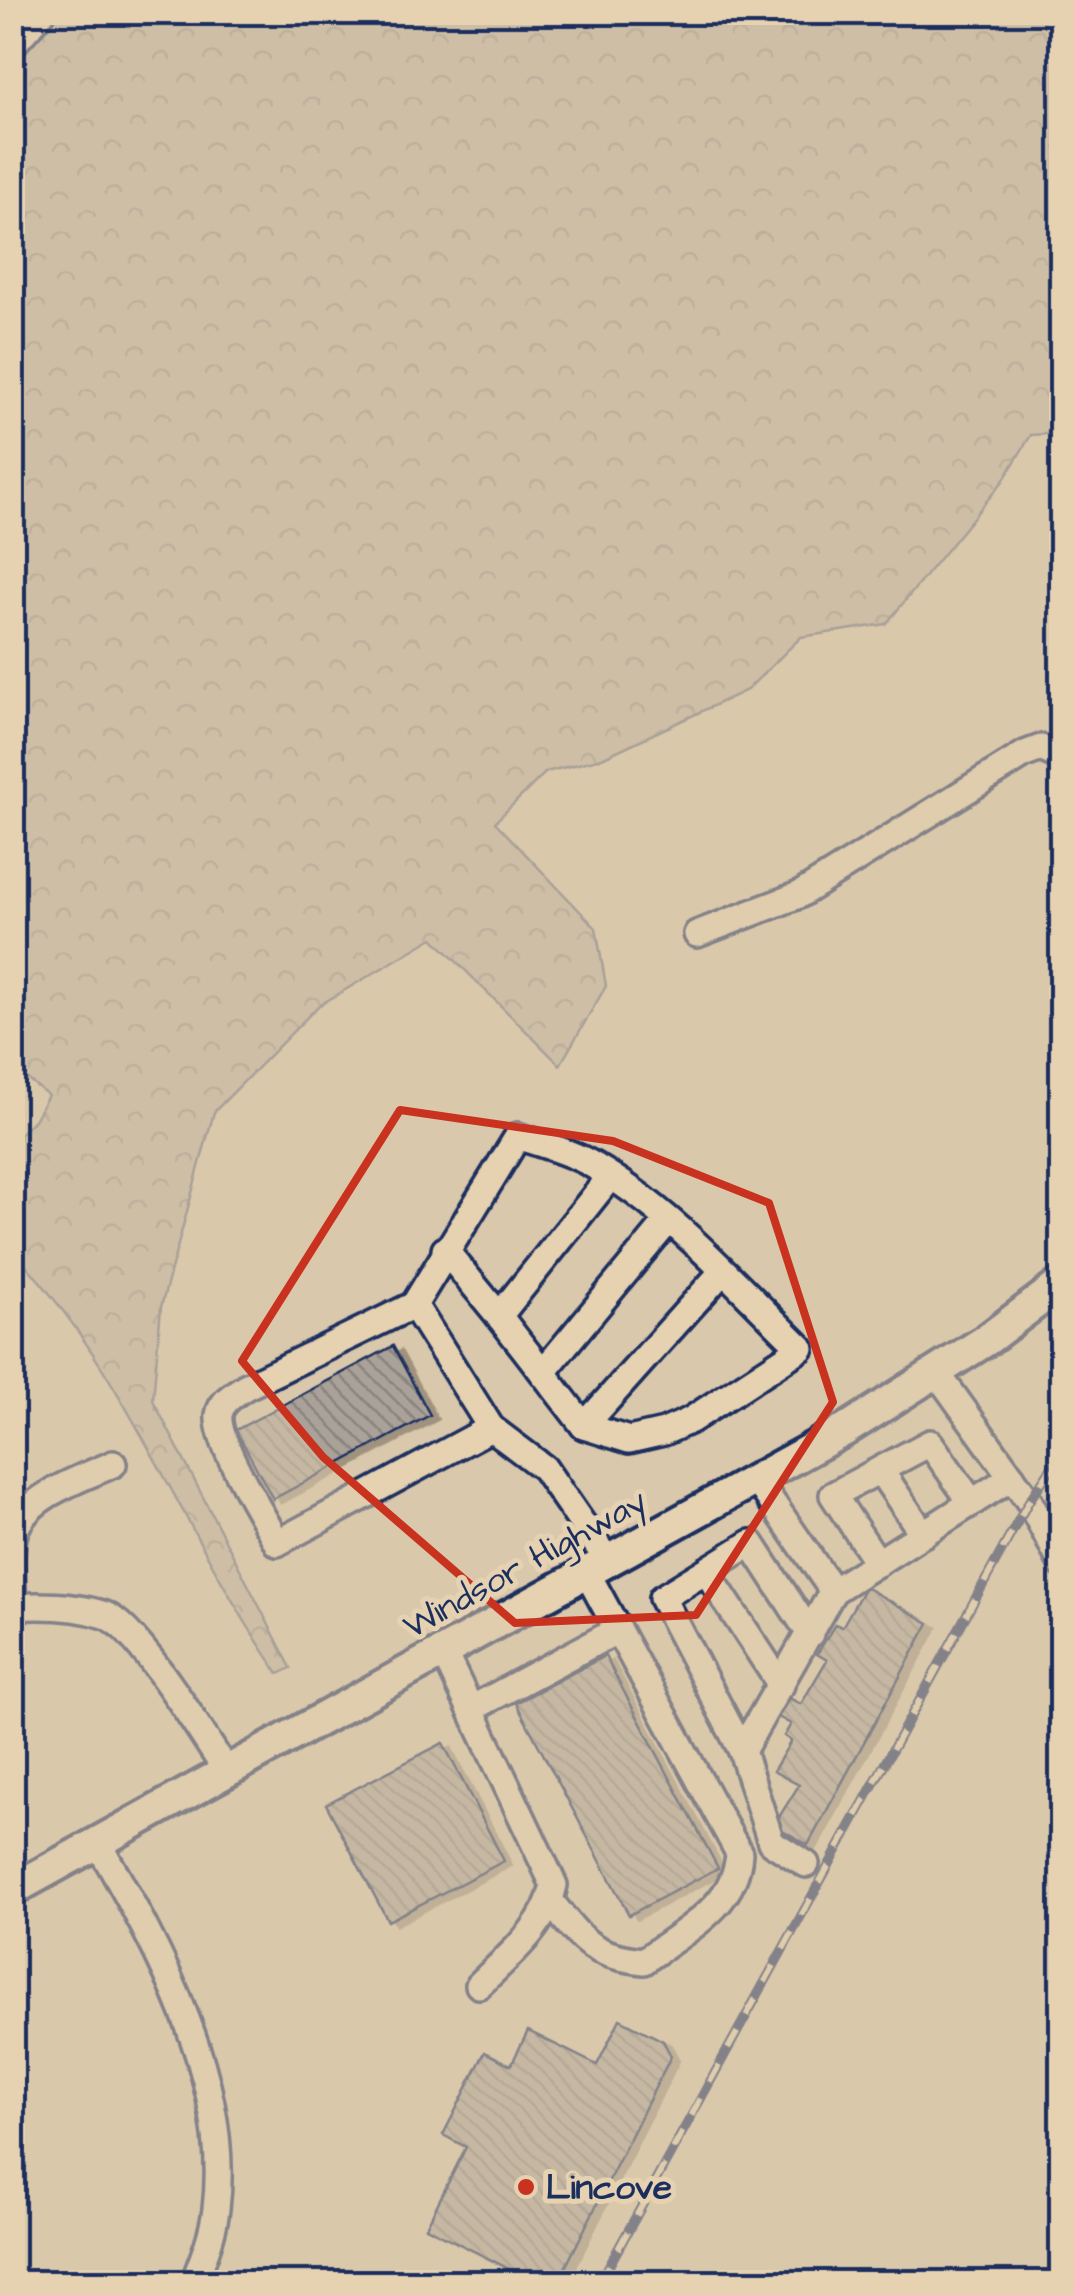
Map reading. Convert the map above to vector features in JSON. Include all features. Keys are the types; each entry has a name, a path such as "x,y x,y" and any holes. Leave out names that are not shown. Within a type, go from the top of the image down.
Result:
{"main road":[{"name":"Windsor Highway","path":"12,1890 756,1479 937,1373 1062,1283"}],"street":[{"path":"12,46 42,12"},
{"path":"697,934 800,895 1025,754 1041,748 1060,755"},
{"path":"445,1250 584,1426 628,1440 664,1432 802,1348 668,1220 590,1163 518,1136 445,1250 414,1305 245,1387 224,1402 219,1416 224,1438 277,1543 490,1428"},
{"path":"499,1316 610,1177"},
{"path":"543,1372 668,1220"},
{"path":"584,1426 722,1272"},
{"path":"414,1305 490,1428 544,1468 598,1567 618,1630 739,1854 738,1876 728,1897 644,1961 613,1958 586,1945 551,1902"},
{"path":"937,1373 1012,1477 1052,1524 1062,1564"},
{"path":"878,1563 833,1496 930,1443 972,1503"},
{"path":"113,1464 48,1496 22,1518 14,1530 13,1607 36,1605 108,1615 162,1674 227,1772"},
{"path":"880,1470 924,1534"},
{"path":"742,1751 833,1592 1012,1477"},
{"path":"756,1479 833,1592"},
{"path":"806,1864 771,1842 742,1751 662,1598 751,1543 810,1634"},
{"path":"706,1571 781,1685"},
{"path":"471,1709 618,1630"},
{"path":"444,1653 552,1872 551,1902 530,1935 479,1986"},
{"path":"98,1843 162,1962 207,2096 216,2153 216,2208 194,2282"}],"highlighted area":[{"path":"400,1110 613,1141 769,1203 833,1402 696,1615 515,1623 323,1457 242,1361"}],"green space":[{"path":"13,13 1061,13 1061,433 1031,435 1003,481 886,624 801,637 747,690 602,758 546,772 495,822 596,928 606,986 560,1065 433,938 318,1006 214,1112 161,1307 153,1400 291,1668 279,1674 90,1349 54,1298 13,1251 13,1141 34,1120 48,1095 12,1067"}],"building":[{"path":"393,1346 430,1415 273,1499 236,1430"},
{"path":"865,1587 929,1623 808,1845 774,1825 799,1785 773,1771 791,1741 784,1736 791,1724 778,1717 789,1698 801,1704 827,1660 817,1654 835,1624 842,1627"},
{"path":"605,1656 718,1868 629,1915 516,1703"},
{"path":"443,1743 504,1861 388,1921 326,1804"},
{"name":"Lincove","path":"620,2019 663,2041 671,2056 558,2282 535,2282 426,2227 466,2147 443,2135 485,2052 511,2065 528,2031 597,2065"}],"railway":[{"path":"600,2282 1029,1501 1062,1452"}],"place":[{"name":"Lincove","path":"526,2187"}]}
